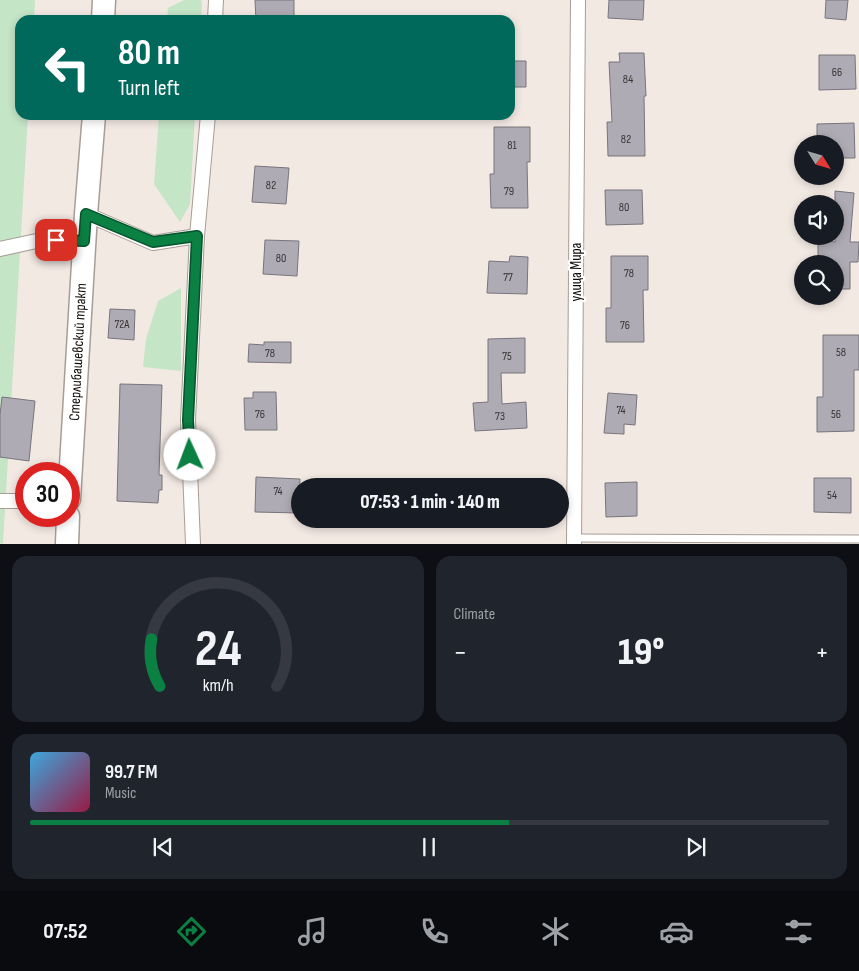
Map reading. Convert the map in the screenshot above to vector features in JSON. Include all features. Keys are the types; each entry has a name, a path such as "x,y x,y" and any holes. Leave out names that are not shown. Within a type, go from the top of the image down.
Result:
{"main road":[{"path":"102,15 104,0"},
{"name":"Стерлибашевский тракт","path":"71,462 84,241 94,120"},
{"path":"67,544 68,527"}],"street":[{"path":"215,15 216,0"},
{"name":"улица Мира","path":"574,541 578,0"},
{"path":"193,544 188,420 197,236 208,120"},
{"path":"86,214 153,242 197,236"},
{"path":"0,249 41,240 84,241"},
{"path":"0,501 15,501"}],"lane":[{"path":"574,541 859,539"}],"green space":[{"path":"0,0 35,0 34,15 15,15 15,120 28,120 3,544 0,543"},
{"path":"184,0 201,0 202,4 201,15 167,15 168,8"},
{"path":"159,120 195,120 190,204 180,222 154,184"},
{"path":"181,288 181,371 143,367 146,339 158,301"}],"building":[{"path":"255,0 294,0 294,15 256,15"},
{"path":"609,0 644,0 643,20 608,18"},
{"path":"826,0 848,0 846,20 825,18"},
{"path":"619,53 644,53 646,96 644,96 645,156 608,156 607,122 612,122 609,62 620,62"},
{"path":"819,55 855,55 856,89 819,90"},
{"path":"515,61 526,61 526,87 515,87"},
{"path":"854,123 855,158 844,158 844,135 817,135 817,124"},
{"path":"494,127 530,127 530,162 527,162 528,208 491,208 490,174 494,174"},
{"path":"255,166 289,168 286,204 252,202"},
{"path":"605,190 642,190 643,224 606,225"},
{"path":"835,191 854,193 850,242 859,242 858,262 850,262 850,289 844,289 844,255 818,255 818,245 844,245 844,195 835,195"},
{"path":"265,240 299,241 297,276 263,274"},
{"path":"510,256 528,257 527,294 487,293 489,261 509,262"},
{"path":"611,256 648,256 648,290 643,290 644,342 606,342 606,308 611,308"},
{"path":"110,309 135,310 134,340 108,338"},
{"path":"823,335 859,335 859,370 854,370 854,431 817,432 817,397 823,397"},
{"path":"525,338 525,373 501,373 502,404 526,402 527,428 475,431 473,403 488,402 488,339"},
{"path":"264,342 291,342 291,363 248,362 249,344 264,345"},
{"path":"120,384 162,385 159,475 162,475 162,490 159,490 158,503 117,501"},
{"path":"253,392 276,392 277,430 245,430 244,398 253,398"},
{"path":"608,393 637,395 635,425 624,424 624,434 604,433"},
{"path":"2,397 35,401 29,461 0,457"},
{"path":"256,477 291,479 291,513 255,512"},
{"path":"814,478 851,478 851,513 814,512"},
{"path":"637,482 637,516 606,517 605,483"}],"route":[{"path":"56,240 84,241 86,214 153,242 197,236 188,420 190,455"}]}
